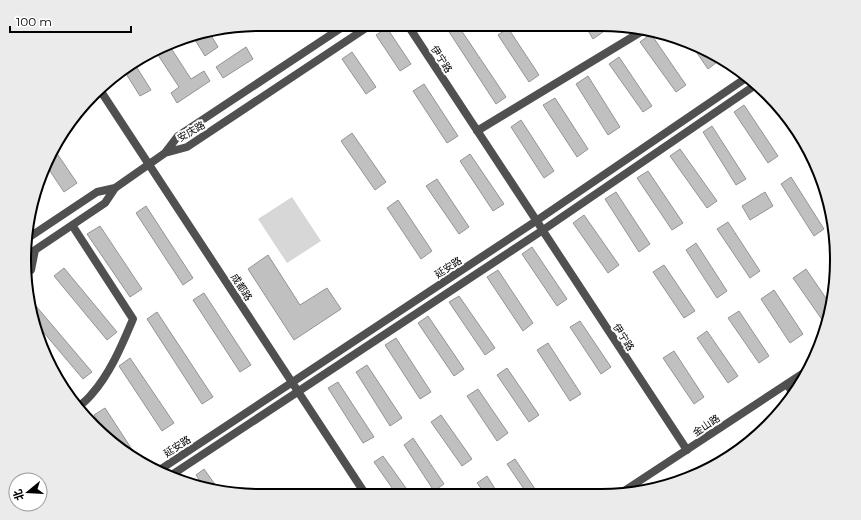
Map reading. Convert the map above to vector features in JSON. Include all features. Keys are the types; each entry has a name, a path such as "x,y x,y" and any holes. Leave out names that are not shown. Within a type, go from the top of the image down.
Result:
{"street":[{"name":"安庆路","path":"165,153 178,136 336,31"},
{"name":"安庆路","path":"165,153 187,147 361,31"},
{"name":"伊宁路","path":"412,31 538,224"},
{"path":"477,131 638,34"},
{"name":"延安路","path":"163,467 538,224 743,80"},
{"path":"175,473 543,230 752,88"},
{"name":"成都路","path":"103,94 299,391 362,489"},
{"path":"35,250 105,203 115,188 165,153"},
{"path":"32,235 97,192 115,188"},
{"path":"72,225 133,319 124,341 106,375 91,396 82,404"},
{"name":"伊宁路","path":"545,234 687,450"},
{"path":"31,243 35,250 31,270"},
{"name":"金山路","path":"630,487 797,377"},
{"path":"787,384 790,389"}],"shaded area":[{"path":"292,197 321,241 287,263 258,219"}],"building":[{"path":"382,31 389,31 411,64 400,71 376,35"},
{"path":"449,31 462,31 506,97 496,104"},
{"path":"504,31 510,31 539,75 529,82 498,35"},
{"path":"588,31 602,31 603,32 593,39"},
{"path":"211,36 218,47 205,56 195,40"},
{"path":"649,36 653,37 686,85 676,92 640,42"},
{"path":"246,47 253,59 223,78 216,67"},
{"path":"171,48 191,79 204,71 210,81 177,103 171,93 179,87 158,55"},
{"path":"352,52 376,87 366,94 342,59"},
{"path":"696,52 717,62 708,69"},
{"path":"619,57 652,106 643,112 609,64"},
{"path":"137,67 151,90 140,96 126,74"},
{"path":"588,76 620,127 608,135 576,84"},
{"path":"424,84 458,136 447,143 413,91"},
{"path":"555,98 588,149 577,157 543,105"},
{"path":"744,105 778,156 768,163 734,112"},
{"path":"521,120 554,171 544,178 511,127"},
{"path":"712,126 746,179 736,185 703,132"},
{"path":"352,133 386,182 375,190 341,141"},
{"path":"680,149 717,201 707,208 670,156"},
{"path":"57,154 77,183 64,192 49,170"},
{"path":"470,154 504,204 493,211 460,161"},
{"path":"648,171 683,223 672,230 637,178"},
{"path":"791,177 824,229 814,236 781,184"},
{"path":"437,179 469,227 459,234 426,186"},
{"path":"616,192 650,244 639,252 605,199"},
{"path":"765,192 773,206 750,220 742,206"},
{"path":"398,200 432,251 421,259 387,208"},
{"path":"146,206 193,278 183,285 136,213"},
{"path":"584,215 619,265 608,273 573,223"},
{"path":"728,222 760,271 750,278 717,229"},
{"path":"100,226 142,289 130,297 87,234"},
{"path":"696,243 727,291 717,298 686,250"},
{"path":"532,247 567,299 557,306 522,254"},
{"path":"268,255 300,305 327,288 341,309 294,340 248,269"},
{"path":"664,265 695,311 684,318 653,272"},
{"path":"64,268 117,332 107,340 54,276"},
{"path":"806,269 827,299 822,319 793,278"},
{"path":"498,270 533,323 523,331 487,277"},
{"path":"774,290 803,334 790,343 761,299"},
{"path":"204,293 251,365 240,372 193,300"},
{"path":"459,296 495,348 485,355 449,302"},
{"path":"35,305 92,372 83,379 42,331"},
{"path":"739,311 769,356 759,363 728,318"},
{"path":"157,312 213,397 202,404 147,319"},
{"path":"428,316 464,369 454,376 418,323"},
{"path":"580,321 611,367 601,374 570,327"},
{"path":"707,331 738,376 728,383 697,338"},
{"path":"396,338 431,392 420,399 385,345"},
{"path":"548,343 581,394 570,401 537,350"},
{"path":"674,351 704,397 694,404 663,358"},
{"path":"130,358 174,423 162,431 119,366"},
{"path":"367,365 402,418 390,426 356,372"},
{"path":"507,368 539,415 529,422 497,375"},
{"path":"338,382 374,437 363,443 328,388"},
{"path":"478,389 508,433 497,441 467,396"},
{"path":"105,408 132,449 109,432 100,424 94,415"},
{"path":"441,415 472,459 462,466 431,422"},
{"path":"413,438 444,484 437,489 433,489 404,445"},
{"path":"383,456 407,489 393,489 374,462"},
{"path":"515,459 535,489 524,489 507,464"},
{"path":"204,469 215,485 200,481 196,475"},
{"path":"487,476 495,489 482,489 477,483"}]}
